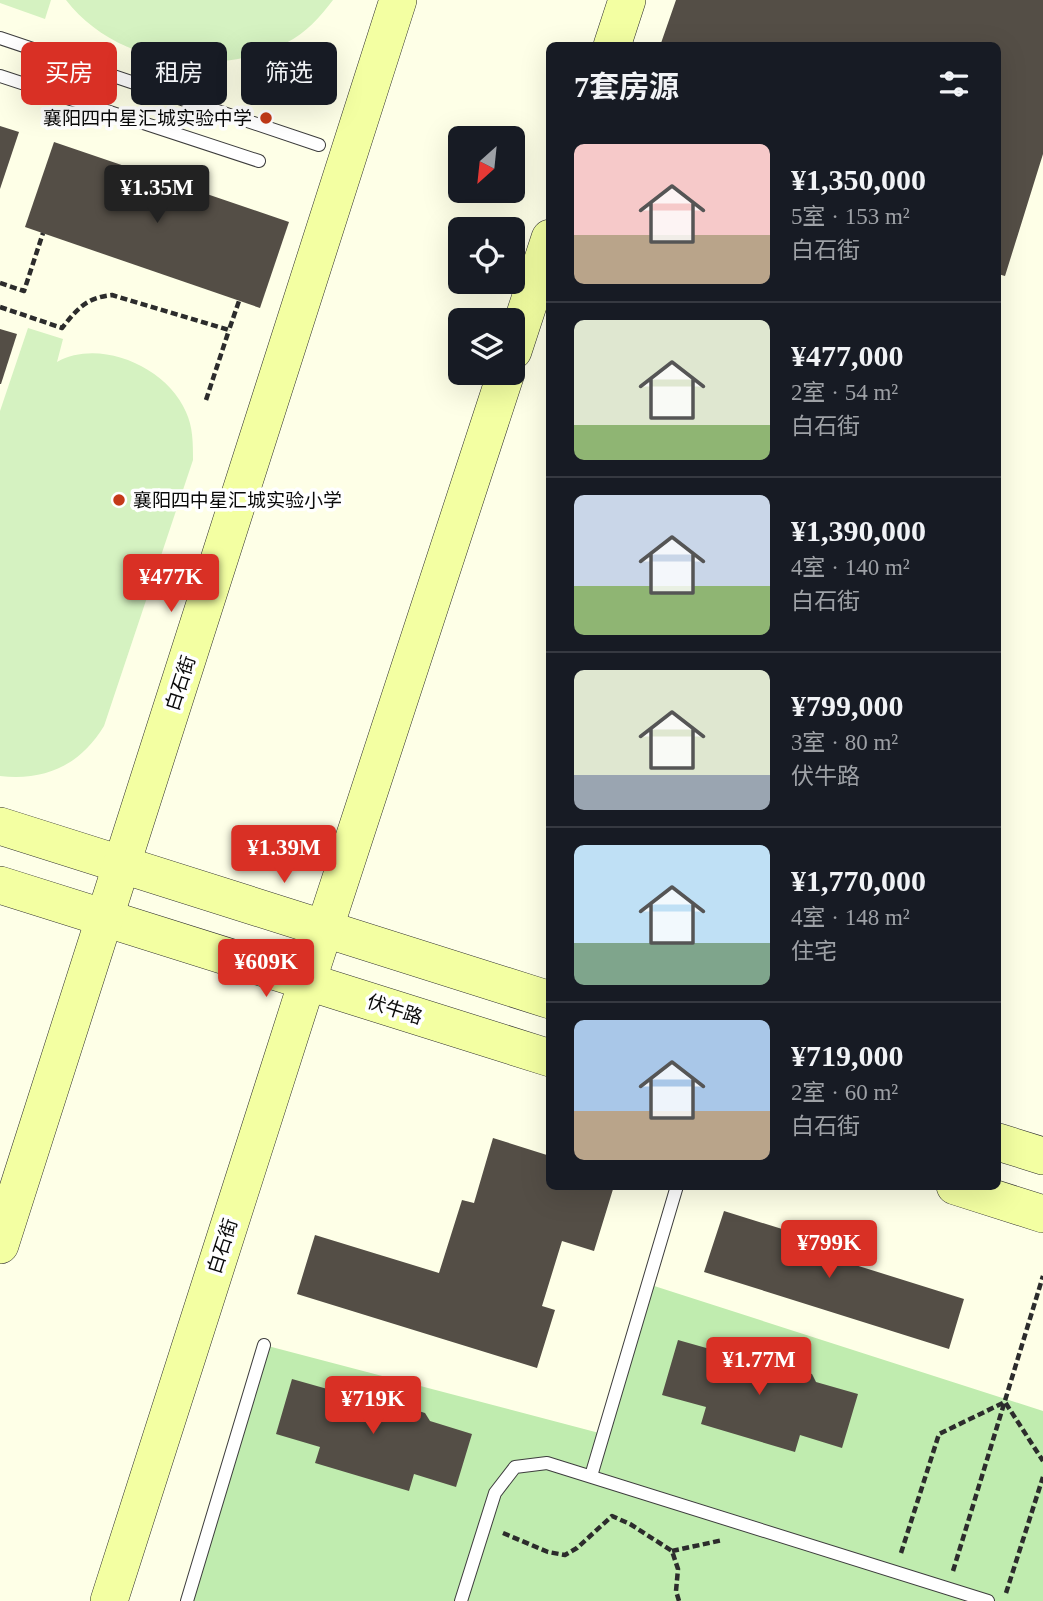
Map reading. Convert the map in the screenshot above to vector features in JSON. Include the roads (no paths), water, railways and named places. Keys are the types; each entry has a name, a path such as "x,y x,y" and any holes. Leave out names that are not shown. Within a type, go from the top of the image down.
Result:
{"street":[{"name":"白石街","path":"0,1245 398,0"},
{"path":"613,42 627,0"},
{"path":"525,314 546,250"},
{"name":"白石街","path":"109,1601 324,928 502,385"},
{"path":"0,826 546,999"},
{"name":"伏牛路","path":"0,885 546,1057"},
{"path":"1001,1143 1043,1156"},
{"path":"967,1190 1043,1214"}],"lane":[{"path":"0,38 319,145"},
{"path":"0,76 259,161"},
{"path":"591,1476 676,1190"},
{"path":"187,1601 264,1345"},
{"path":"461,1601 495,1493 515,1467 547,1463 988,1601"}],"place":[{"name":"襄阳四中星汇城实验中学","path":"266,118"},
{"name":"襄阳四中星汇城实验小学","path":"119,500"}]}
